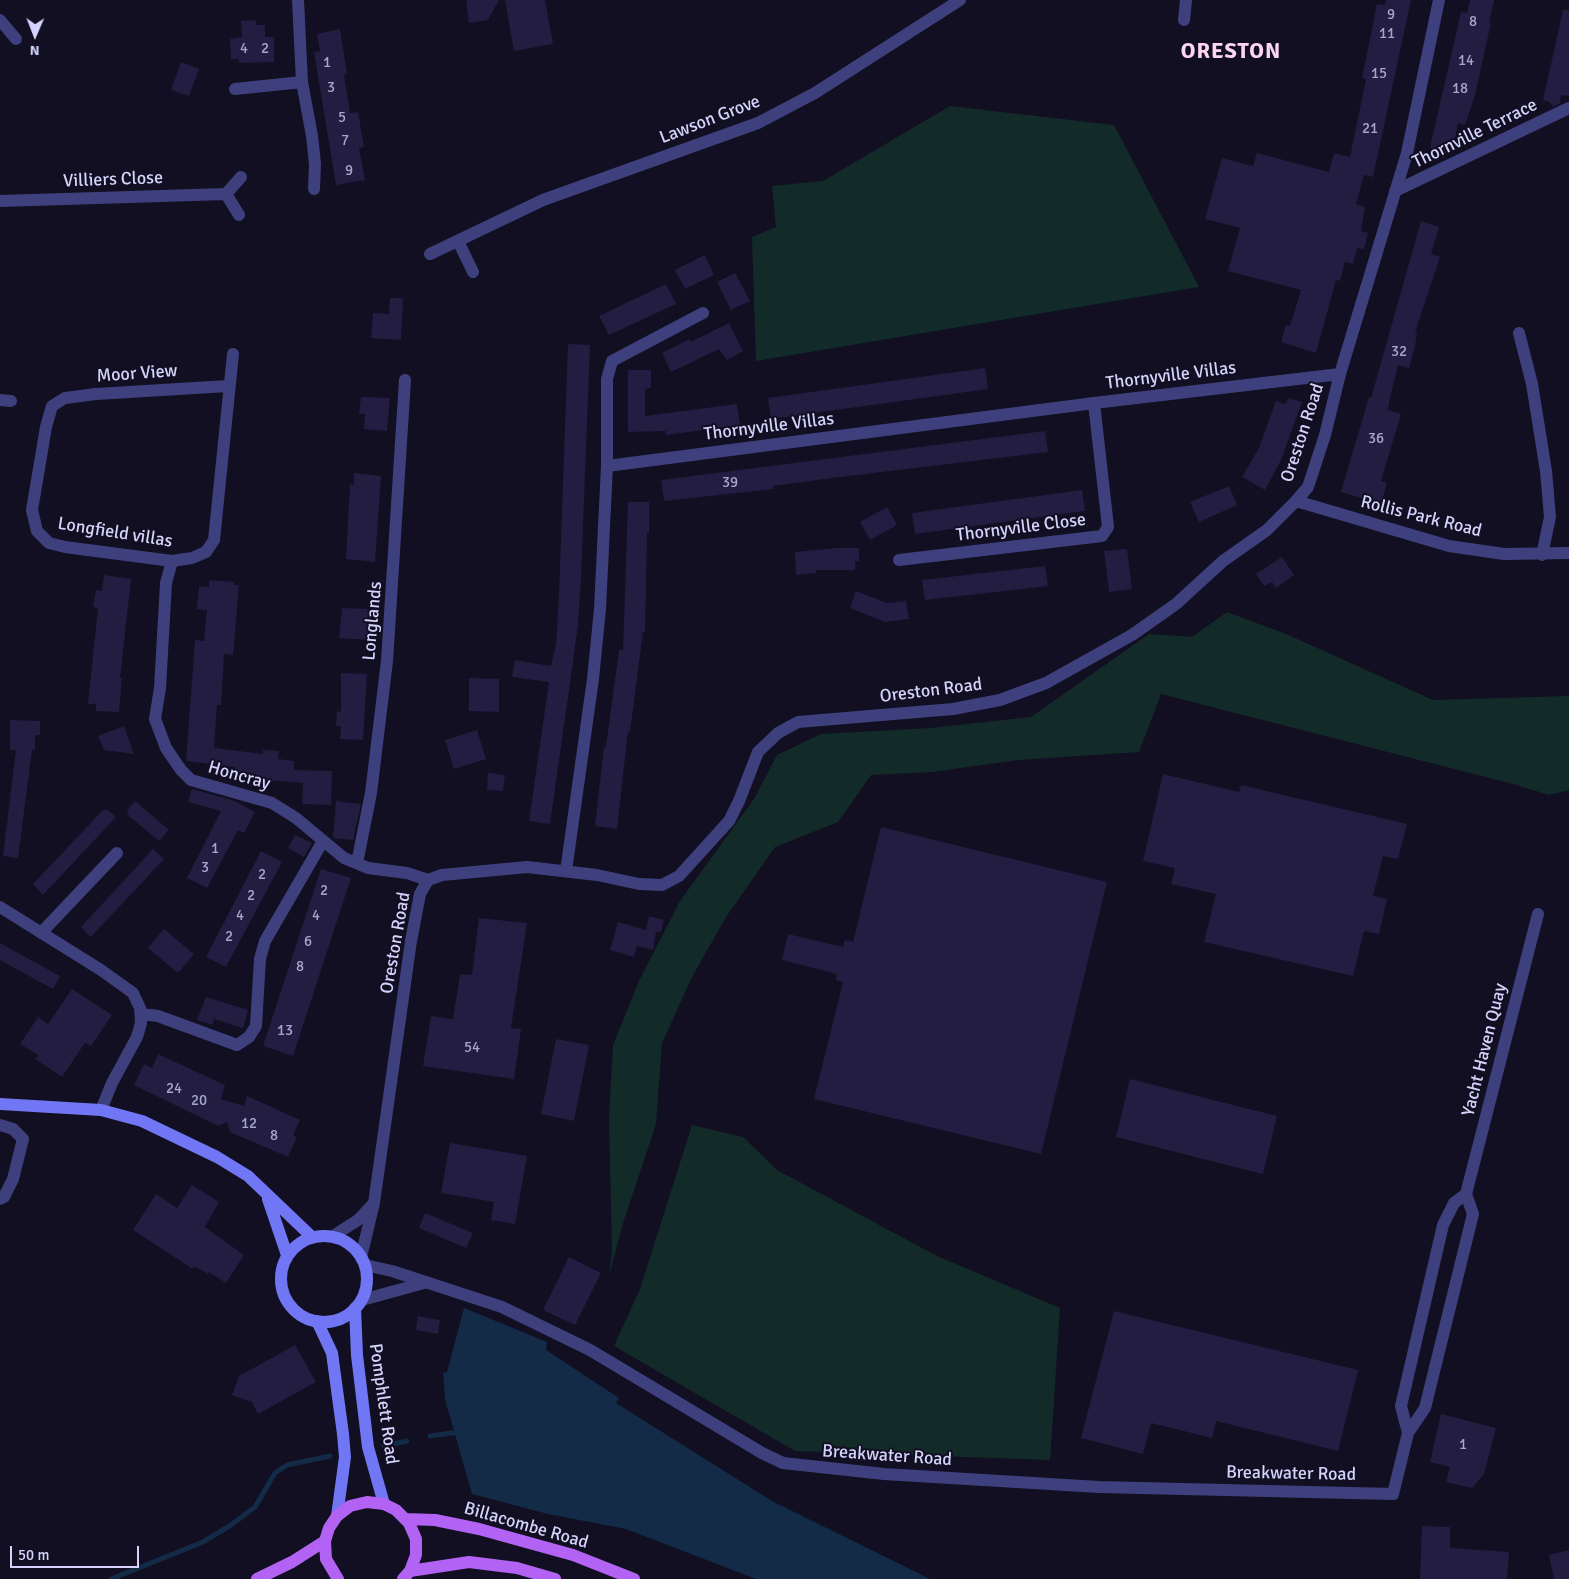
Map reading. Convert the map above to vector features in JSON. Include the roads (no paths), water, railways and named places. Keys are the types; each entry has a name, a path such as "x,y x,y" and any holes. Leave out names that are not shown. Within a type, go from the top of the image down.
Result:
{"main road":[{"path":"338,1579 326,1559 325,1541 329,1528 337,1516 350,1506 367,1502 384,1504 396,1510 405,1518 416,1539 416,1555 406,1575"},
{"name":"Billacombe Road","path":"405,1518 435,1520 480,1529 573,1554 634,1579"},
{"path":"257,1579 292,1562 325,1541"},
{"path":"406,1575 469,1562 517,1568 555,1579"}],"street":[{"path":"298,0 302,82 315,164 314,188"},
{"name":"Lawson Grove","path":"430,254 543,200 758,123 815,93 960,0"},
{"path":"1184,20 1186,0"},
{"name":"Oreston Road","path":"363,1261 374,1203 411,941 420,894 428,880 442,875 527,867 566,871 639,884 662,885 679,876 729,821 758,752 778,733 798,722 953,709 1000,700 1046,683 1132,634 1176,604 1223,561 1266,530 1308,487 1325,435 1340,374 1407,153 1439,0"},
{"path":"0,20 16,40"},
{"path":"235,89 302,82"},
{"name":"Thornville Terrace","path":"1396,191 1569,108"},
{"path":"239,215 226,194 241,177"},
{"name":"Villiers Close","path":"0,201 226,194"},
{"path":"458,241 473,272"},
{"path":"566,871 593,679 600,609 607,466 607,379 612,361 703,314"},
{"path":"1519,332 1532,384 1546,471 1550,517 1542,555"},
{"name":"Longfield villas","path":"52,406 46,427 32,510 37,531 49,543 65,547 172,561 192,558 206,552 214,540 232,354"},
{"name":"Thornyville Villas","path":"607,466 1094,403 1340,374"},
{"name":"Longlands","path":"363,866 387,661 405,380"},
{"name":"Moor View","path":"52,406 65,398 96,394 228,386"},
{"name":"Thornyville Close","path":"899,560 1102,536 1108,527 1094,403"},
{"name":"Rollis Park Road","path":"1296,501 1375,526 1449,546 1504,554 1542,555 1569,553"},
{"name":"Honcray","path":"172,561 166,583 160,688 155,719 166,748 191,780 272,803 344,858 363,866 407,873 428,880"},
{"path":"140,1014 158,1016 237,1045 249,1037 256,1026 260,959 265,941 323,841"},
{"path":"41,933 117,853"},
{"path":"0,907 101,970 133,993 141,1023 137,1037 112,1083 101,1110"},
{"name":"Yacht Haven Quay","path":"1393,1494 1408,1433 1425,1408 1473,1214 1466,1194 1538,914"},
{"path":"0,1104 101,1110 142,1121 217,1157 248,1176 312,1237"},
{"path":"0,1125 13,1129 23,1139 13,1179 4,1197 0,1199"},
{"name":"Yacht Haven Quay","path":"1408,1433 1401,1406 1443,1225 1454,1203 1466,1194"},
{"path":"267,1196 287,1255"},
{"path":"333,1236 358,1220 374,1203"},
{"path":"358,1304 367,1277 363,1261 349,1244 333,1236 312,1237 298,1244 287,1255 282,1268 280,1282 283,1294 297,1313 317,1322 331,1322 344,1317 358,1304 424,1283"},
{"name":"Breakwater Road","path":"363,1261 424,1283 502,1307 590,1350 783,1464 884,1474 1099,1487 1393,1494"},
{"name":"Pomphlett Road","path":"358,1304 357,1355 368,1446 384,1504"},
{"path":"317,1322 332,1353 344,1434 345,1457 337,1516"}],"water":[{"path":"464,1308 547,1342 546,1350 619,1398 616,1403 772,1501 930,1579 756,1579 626,1529 548,1514 472,1494 445,1399 443,1373 447,1372"}],"waterway":[{"path":"430,1436 459,1432"},
{"path":"384,1446 407,1441"},
{"path":"111,1579 203,1542 231,1525 255,1507 275,1473 287,1465 330,1456"}],"district":[{"name":"ORESTON","path":"1231,52"}]}
